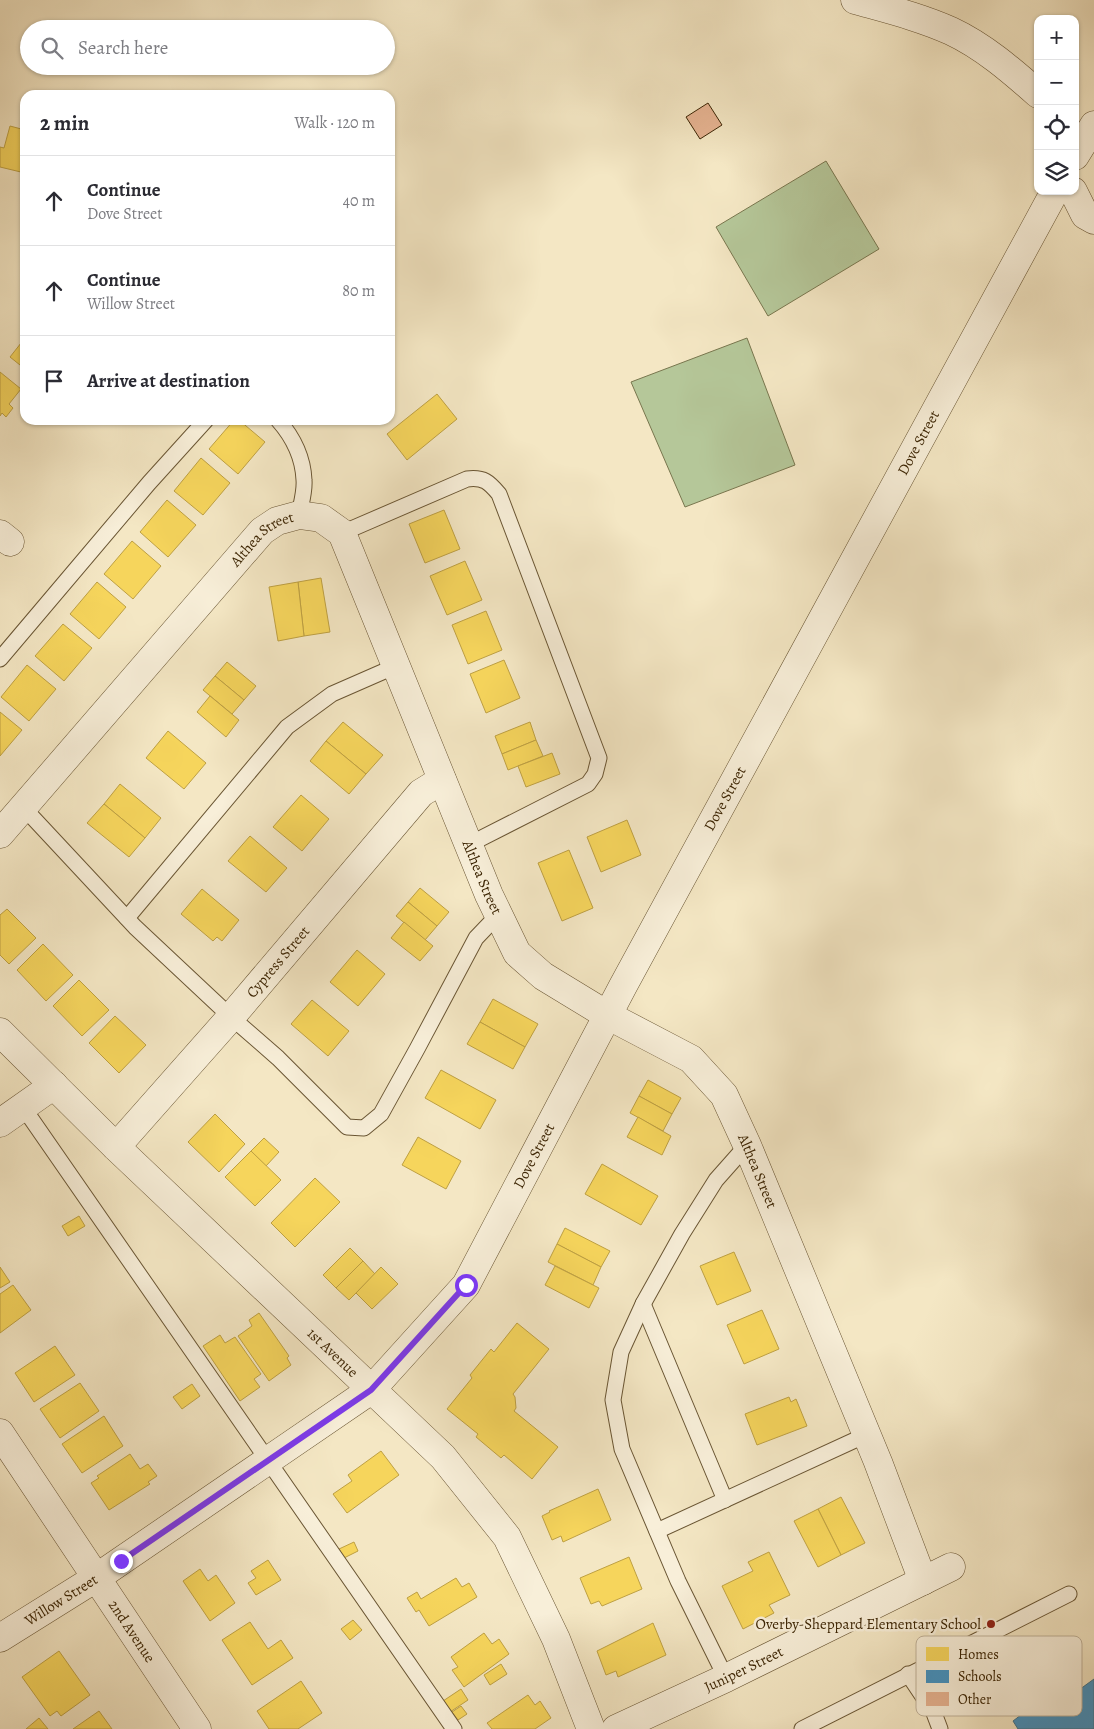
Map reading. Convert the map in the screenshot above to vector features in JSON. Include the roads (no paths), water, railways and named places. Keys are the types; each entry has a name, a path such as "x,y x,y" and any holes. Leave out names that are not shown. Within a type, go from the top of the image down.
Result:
{"street":[{"path":"855,0 926,21 952,32 990,54 1034,91"},
{"path":"1079,150 1094,125"},
{"name":"Dove Street","path":"371,1390 466,1285 608,1015 1053,195"},
{"path":"1075,195 1086,215 1094,220"},
{"name":"Althea Street","path":"0,834 262,531 277,521 299,516 321,518 342,533 468,845 517,954 543,976 608,1015 691,1059 724,1095 747,1145 866,1435 923,1581"},
{"name":"Cypress Street","path":"116,1147 231,1017 421,793 442,780"},
{"name":"1st Avenue","path":"0,1032 116,1147 443,1457 507,1537 556,1639 591,1729"},
{"path":"0,1123 54,1085"},
{"name":"Willow Street","path":"0,1638 96,1578 371,1390"},
{"name":"2nd Avenue","path":"0,1433 197,1729"},
{"name":"Juniper Street","path":"616,1729 726,1678 951,1567"}],"lane":[{"path":"0,659 142,490 201,425"},
{"path":"283,425 288,431 299,453 304,481 299,516"},
{"path":"342,533 467,479 479,478 491,484 499,494 599,758 595,774 588,784 468,845"},
{"path":"127,918 287,727 332,694 396,666"},
{"path":"23,807 127,918 231,1017 278,1058 347,1127 364,1128 381,1114 476,938 498,915"},
{"path":"23,1107 454,1729"},
{"path":"726,1678 678,1581 622,1449 613,1400 621,1352 643,1304 682,1234 716,1180 747,1145"},
{"path":"643,1304 725,1500"},
{"path":"657,1531 866,1435"},
{"path":"984,1636 1069,1594"},
{"path":"802,1729 916,1670"},
{"path":"908,1674 916,1686"},
{"path":"935,1716 940,1729"}],"place":[{"name":"Overby-Sheppard Elementary School","path":"991,1624"}]}
